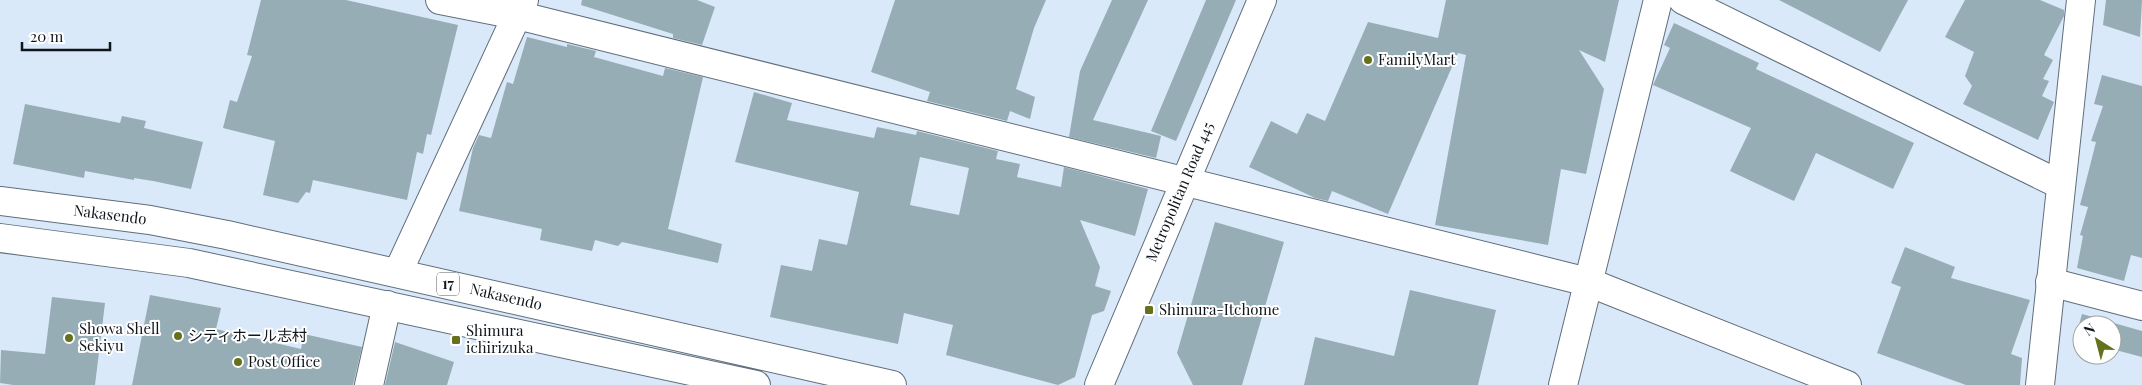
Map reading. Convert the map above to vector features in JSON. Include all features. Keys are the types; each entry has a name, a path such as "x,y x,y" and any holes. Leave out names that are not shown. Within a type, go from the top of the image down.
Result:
{"main road":[{"path":"440,0 521,7 1185,182 1588,282 1846,385"},
{"name":"Metropolitan Road 445","path":"1099,385 1262,0"},
{"path":"1563,385 1658,0"},
{"path":"1683,0 2061,185"},
{"path":"2040,385 2081,0"},
{"path":"398,272 521,7"},
{"name":"Nakasendo","path":"0,201 150,220 398,272 892,385"},
{"name":"17","path":"0,238 189,263 756,385"},
{"path":"2050,282 2142,306"},
{"path":"369,385 387,305"}],"building":[{"path":"261,0 346,0 458,25 431,135 427,134 423,154 417,152 407,200 313,180 310,193 306,192 298,203 263,195 275,141 223,128 230,100 237,102 252,56 247,55"},
{"path":"582,0 697,0 715,7 702,45 673,38 673,34 581,5"},
{"path":"895,0 1046,0 1034,28 1016,89 1035,97 1030,119 1010,111 1007,121 927,101 930,92 871,72"},
{"path":"1112,0 1148,0 1093,120 1161,136 1156,158 1069,137 1080,71"},
{"path":"1206,0 1236,0 1176,141 1151,131"},
{"path":"1446,0 1619,0 1605,62 1579,50 1604,89 1586,174 1561,169 1548,245 1435,225 1466,55 1458,53 1388,214 1332,191 1328,201 1315,198 1249,167 1271,121 1297,134 1307,113 1325,121 1368,22 1438,38"},
{"path":"1779,0 1908,0 1880,52"},
{"path":"1965,0 2040,0 2064,10 2064,16 2044,55 2053,60 2043,79 2049,81 2042,96 2054,102 2038,140 1963,104 1972,86 1965,76 1974,52 1945,37"},
{"path":"2106,0 2142,0 2140,37 2103,25"},
{"path":"1674,23 1759,63 1756,69 1914,143 1893,189 1816,153 1794,201 1730,171 1751,128 1653,85 1670,48 1664,45"},
{"path":"527,37 567,47 567,44 596,51 594,57 663,76 665,68 703,77 668,229 722,244 718,263 622,242 618,246 595,240 592,251 540,240 542,229 459,211 473,148 479,135 491,138 507,82 513,84"},
{"path":"2102,75 2142,86 2142,258 2131,255 2124,281 2077,268 2083,236 2080,235 2088,207 2080,205 2096,142 2091,141 2103,106 2094,104"},
{"path":"754,92 792,103 787,120 874,138 877,127 916,135 917,131 998,151 996,159 1020,164 1017,177 1061,187 1064,167 1148,189 1135,236 1080,220 1100,267 1095,286 1111,291 1104,311 1092,315 1075,377 1058,385 946,355 953,325 904,313 898,344 770,317 781,265 812,271 819,239 847,245 859,192 735,162","holes":["920,157 969,168 959,215 910,205"]},
{"path":"25,104 120,123 122,116 146,121 144,128 203,142 191,189 153,181 134,178 134,180 85,171 84,178 13,164"},
{"path":"1215,222 1284,242 1242,385 1193,385 1177,353"},
{"path":"1905,247 1955,267 1951,278 2030,300 2011,354 2022,358 2020,385 1966,385 1877,353 1901,287 1891,283"},
{"path":"1410,290 1496,310 1478,385 1304,385 1315,337 1394,356"},
{"path":"150,295 221,308 216,329 301,349 304,334 362,347 353,385 132,385"},
{"path":"52,297 105,303 95,385 13,385 0,383 1,350 45,354"},
{"path":"2122,325 2142,331 2142,357 2122,352"},
{"path":"395,342 454,362 447,385 385,385"}],"place":[{"name":"FamilyMart","path":"1368,60"},
{"name":"Shimura-Itchome","path":"1149,310"},
{"name":"シティホール志村","path":"178,336"},
{"name":"Showa Shell Sekiyu","path":"69,338"},
{"name":"Shimura ichirizuka","path":"456,340"},
{"name":"Post Office","path":"238,362"}]}
